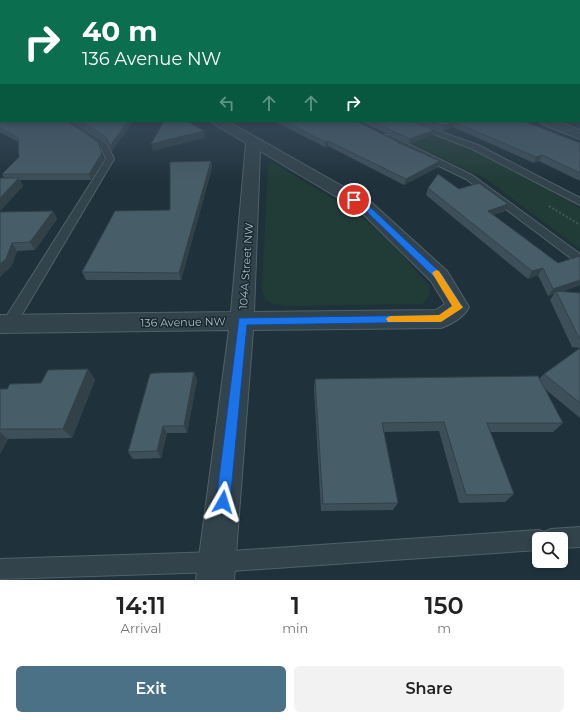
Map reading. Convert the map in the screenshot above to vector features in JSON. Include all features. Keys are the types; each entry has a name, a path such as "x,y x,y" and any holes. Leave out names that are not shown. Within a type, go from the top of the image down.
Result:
{"street":[{"path":"228,127 253,142"},
{"path":"561,127 580,135"},
{"name":"136 Avenue NW","path":"4,324 441,319 458,307 439,276 366,207 253,142"},
{"name":"104A Street NW","path":"216,571 242,321 253,142"}],"lane":[{"path":"4,324 110,159 104,146 76,127"},
{"path":"421,127 475,147 580,202"},
{"path":"379,134 469,177 580,260"},
{"path":"568,538 580,537"},
{"path":"0,569 216,571 532,541"}],"green space":[{"path":"372,127 417,127 455,143 541,185 580,208 580,249 485,178"},
{"path":"273,163 339,202 364,219 387,239 430,286 429,297 422,304 287,306 274,304 265,299 262,289 268,167 269,164"}],"building":[{"path":"76,127 98,142 102,153 89,174 2,174 19,157 18,138 0,128"},
{"path":"90,127 124,127 110,146 106,137"},
{"path":"161,127 197,127 204,131 151,144"},
{"path":"296,127 368,127 399,143 440,161 406,179 328,141 325,142"},
{"path":"384,127 427,127 434,130 410,139"},
{"path":"466,127 539,127 580,143 580,173 542,155 536,157"},
{"path":"211,161 179,273 82,272 115,211 170,210 170,162"},
{"path":"438,174 459,189 479,183 508,204 488,211 558,263 580,256 580,280 553,289 543,268 532,271 428,188"},
{"path":"0,178 19,178 0,198"},
{"path":"53,211 30,242 12,243 6,259 0,264 0,212"},
{"path":"556,291 580,293 580,339 579,338"},
{"path":"580,348 580,403 544,374"},
{"path":"88,369 63,429 0,429 0,389 7,389 10,384 41,383 48,370"},
{"path":"194,372 184,426 163,426 157,451 128,452 150,374"},
{"path":"538,376 563,423 487,423 514,494 466,495 444,422 382,423 398,503 323,504 315,379"}],"slow traffic":[{"path":"391,319 441,319 458,307 436,273"}],"route":[{"path":"223,502 242,321 441,319 458,307 439,276 366,207 354,200"}]}
